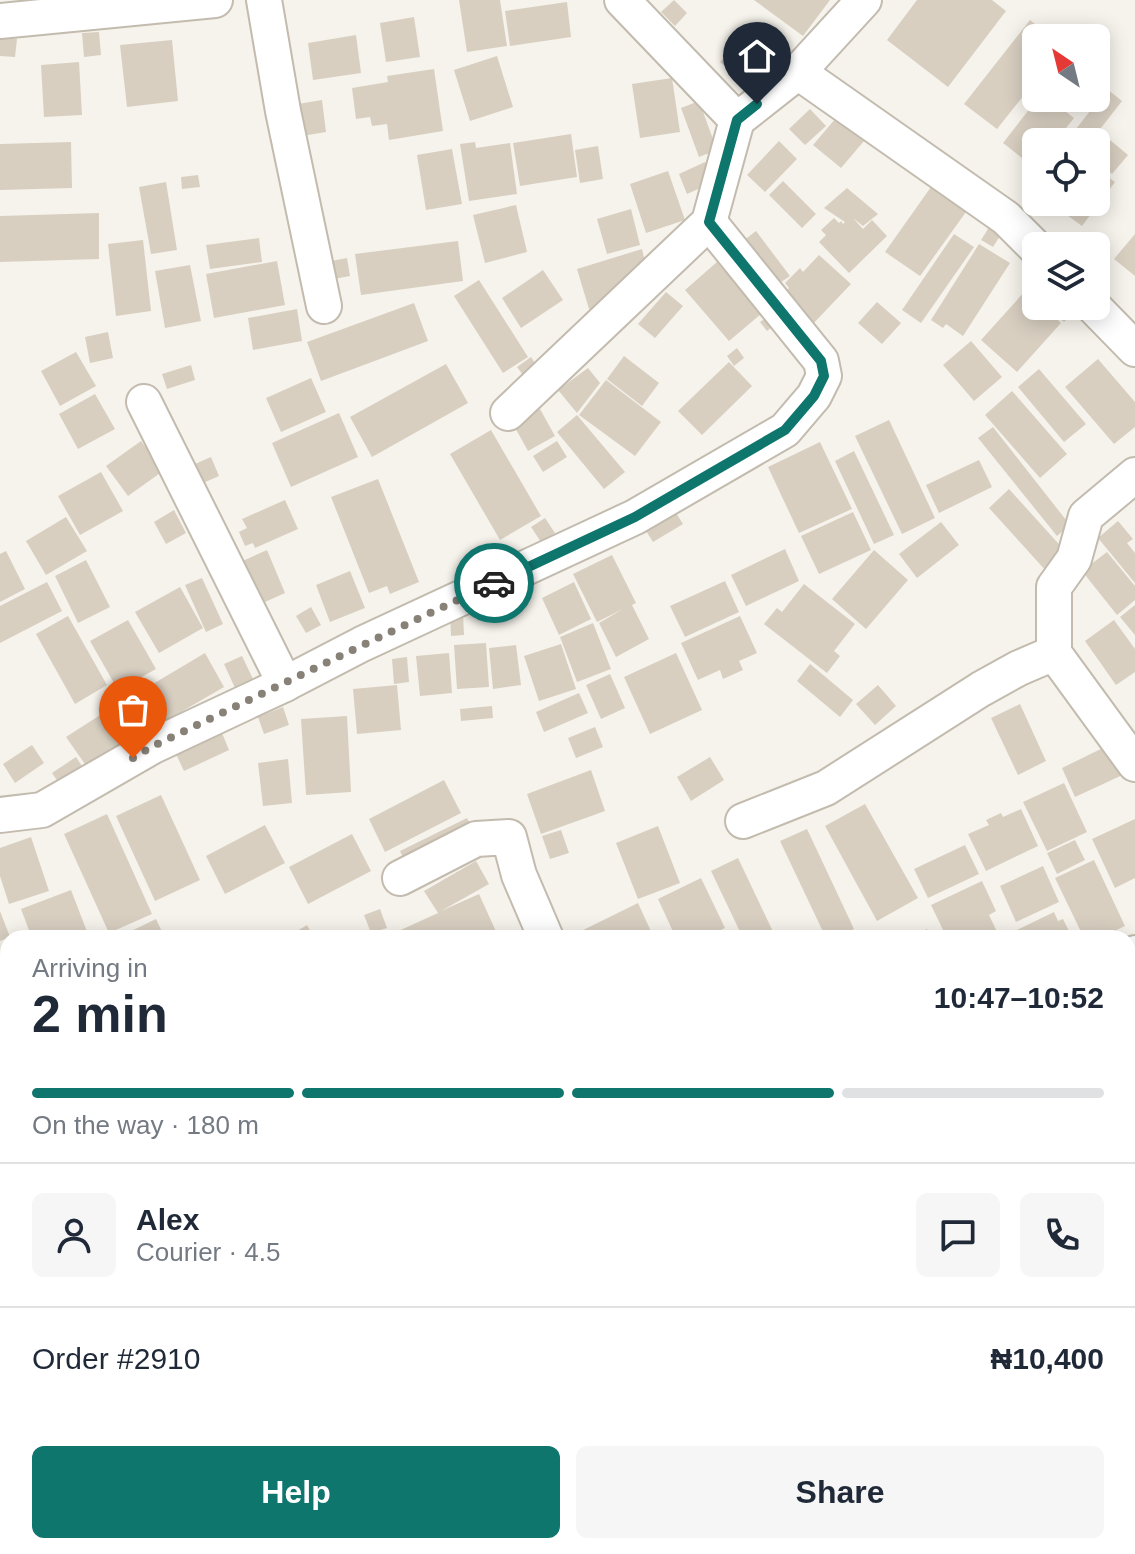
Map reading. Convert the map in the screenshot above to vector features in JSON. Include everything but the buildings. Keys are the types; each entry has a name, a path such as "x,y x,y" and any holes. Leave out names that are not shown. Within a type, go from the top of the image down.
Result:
{"street":[{"path":"0,21 215,0"},
{"path":"264,0 283,111 324,306"},
{"path":"622,0 737,120"},
{"path":"508,413 709,222 737,120 798,72 864,0"},
{"path":"798,72 1006,218 1022,234"},
{"path":"2,810 42,810 153,746 362,644 635,517 785,430 814,396 824,376 821,361 709,222"},
{"path":"1107,320 1135,349"},
{"path":"144,402 285,684"},
{"path":"1135,475 1086,516 1074,559 1054,587 1054,653 1135,764"},
{"path":"743,821 826,788 981,689 1054,653"},
{"path":"400,878 476,839 509,837 519,875 543,930"}],"way so far":[{"path":"133,758 362,644 494,583"}],"route":[{"path":"494,583 635,517 785,430 814,396 824,376 821,361 709,222 737,120 757,104"}]}
